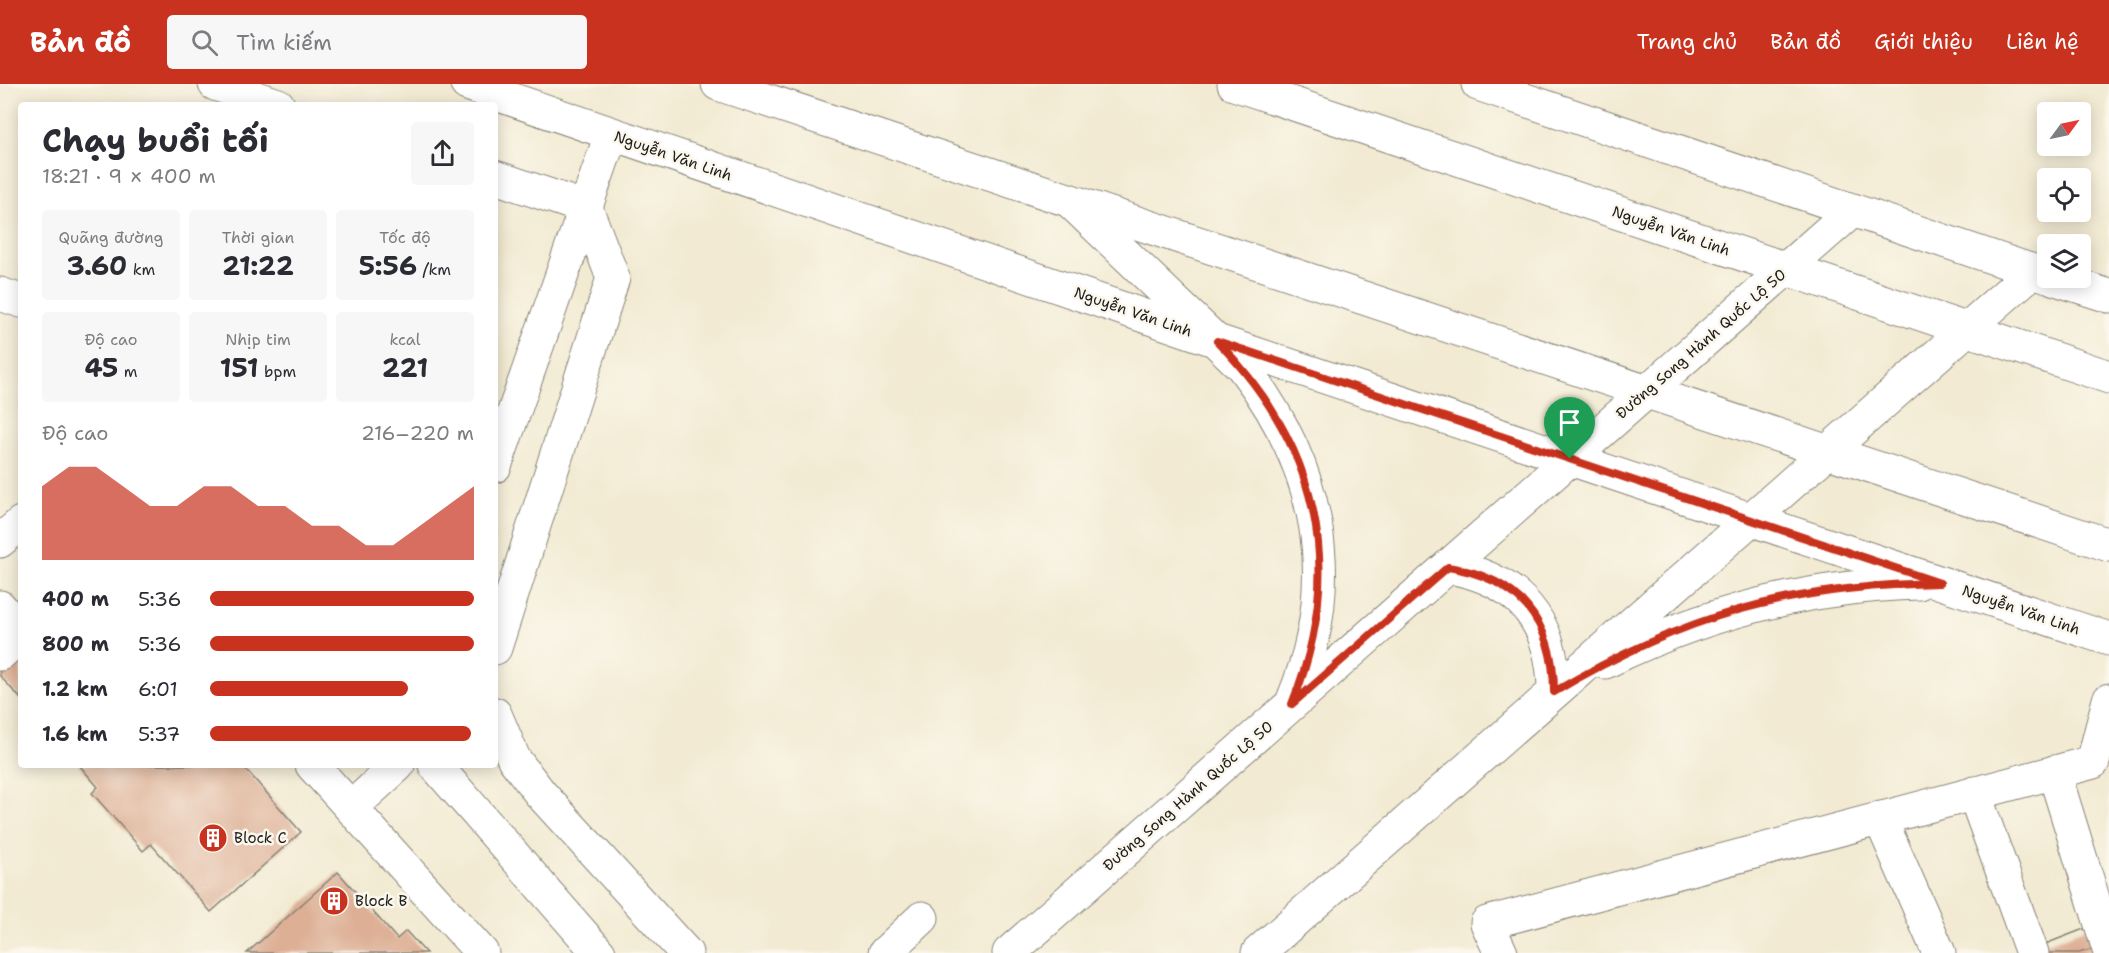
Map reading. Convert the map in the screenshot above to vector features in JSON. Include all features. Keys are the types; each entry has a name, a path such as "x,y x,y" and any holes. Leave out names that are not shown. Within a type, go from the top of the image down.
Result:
{"main road":[{"path":"214,84 269,102"},
{"name":"Nguyễn Văn Linh","path":"467,84 1217,341 2109,639"},
{"path":"718,84 2109,545"},
{"name":"Nguyễn Văn Linh","path":"1234,84 2109,377"},
{"path":"1478,84 2037,273"},
{"path":"498,452 612,135"},
{"path":"498,178 586,208"},
{"path":"1070,201 1242,366 1281,424 1297,455 1316,523 1319,589 1315,635 1305,672 1292,704"},
{"path":"498,639 613,278 586,208"},
{"name":"Đường Song Hành Quốc Lộ 50","path":"1009,953 1853,210"},
{"path":"1257,953 1966,329 2037,280"},
{"path":"2084,288 2109,296"},
{"path":"0,294 18,300"},
{"path":"0,541 18,526"},
{"path":"1448,567 1470,570 1492,578 1511,590 1527,606 1541,625 1550,646 1554,669 1554,692"},
{"path":"1554,692 1643,643 1738,609 1838,588 1940,583"},
{"path":"0,607 18,629"},
{"path":"0,654 18,636"},
{"path":"1501,953 1487,923 2094,762 2109,700"},
{"path":"498,721 514,759 540,793 686,953"},
{"path":"315,768 482,953"},
{"path":"351,808 395,768"},
{"path":"438,768 599,953"},
{"path":"2054,772 2109,950"},
{"path":"1974,793 2032,953"},
{"path":"1880,818 1939,953"},
{"path":"885,953 922,918"}],"building":[{"path":"18,647 18,696 0,676 0,663"},
{"name":"Block C","path":"82,768 245,768 301,832 211,912 151,844 143,851 92,793 98,787"},
{"name":"Block B","path":"338,872 397,939 406,931 426,953 247,953"},
{"path":"2089,927 2097,948 2079,953 2037,953 2035,948"}],"place":[{"name":"Block C","path":"213,838"},
{"name":"Block B","path":"334,901"}],"route":[{"path":"1217,341 1570,459 1940,583 1838,588 1738,609 1690,624 1643,643 1554,692 1554,669 1550,646 1541,625 1527,606 1511,590 1492,578 1470,570 1448,567 1292,704 1305,672 1315,635 1320,561 1316,523 1297,455 1281,424 1263,394 1242,366 1217,341"}]}
